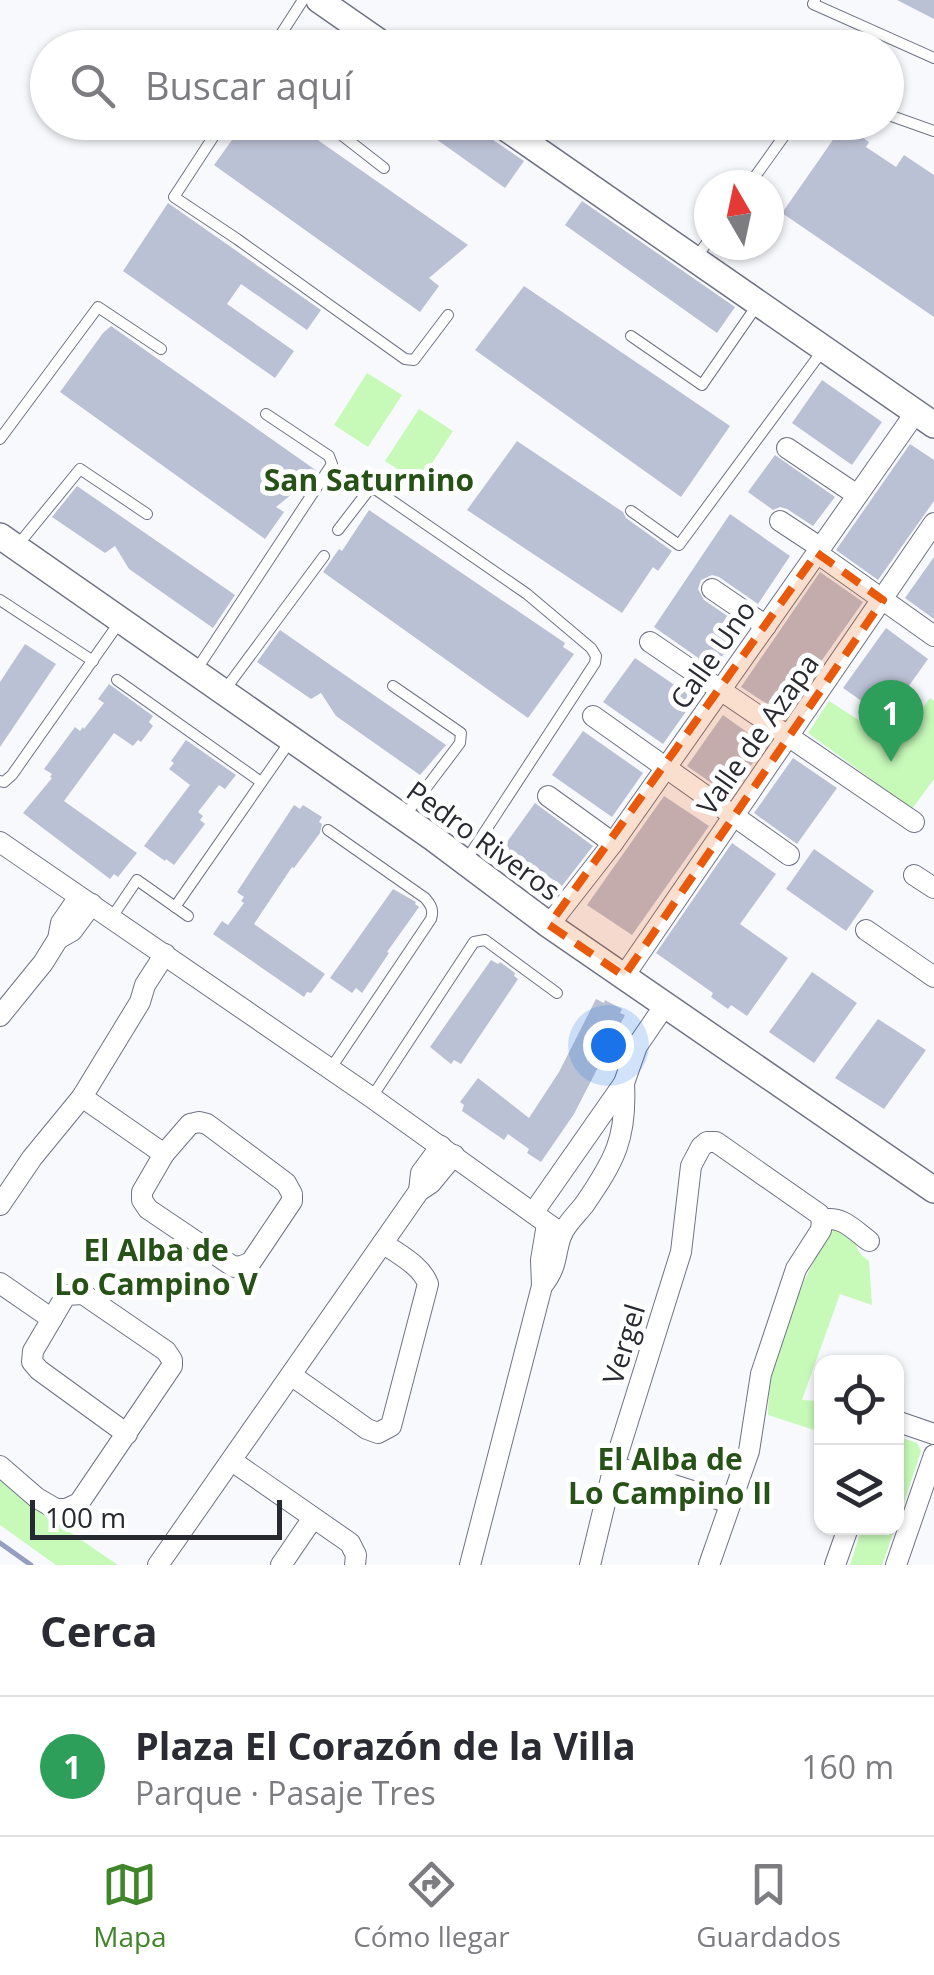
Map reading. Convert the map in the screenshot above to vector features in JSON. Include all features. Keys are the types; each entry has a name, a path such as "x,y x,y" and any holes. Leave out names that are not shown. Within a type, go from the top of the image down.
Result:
{"street":[{"path":"319,0 357,30"},
{"path":"525,140 694,245"},
{"path":"713,260 759,304 925,418"},
{"name":"Calle Uno","path":"549,925 613,844 857,496 925,418"},
{"path":"787,448 857,496"},
{"path":"780,521 934,636"},
{"name":"Valle de Azapa","path":"624,976 934,523"},
{"name":"Pedro Riveros","path":"8,541 404,818 549,925 934,1190"},
{"path":"712,589 766,626"},
{"path":"650,642 914,822"},
{"path":"593,716 788,855"},
{"path":"548,796 613,844"},
{"path":"0,842 547,1224"},
{"path":"914,875 934,888"},
{"path":"0,1016 58,939 72,932 86,900"},
{"path":"866,930 934,977"},
{"path":"0,1205 82,1097 140,1002 158,988 171,959"},
{"path":"470,1565 542,1286 555,1265 547,1224 557,1180 624,1083 637,1046 665,1005"},
{"path":"547,1224 586,1202 610,1164 624,1122 624,1083"},
{"path":"82,1097 164,1154"},
{"path":"199,1122 207,1124 286,1184 292,1201 250,1262 234,1267 148,1209 142,1192 164,1154 190,1124 199,1122"},
{"name":"Vergel","path":"590,1565 614,1466 680,1252 692,1166 700,1147 716,1142 822,1220"},
{"path":"158,1565 419,1192 422,1174 447,1151"},
{"path":"557,1180 572,1186 586,1202"},
{"path":"710,1565 750,1450 761,1374 796,1269 821,1230 822,1220 836,1218 869,1241"},
{"path":"291,1375 367,1429 383,1432 392,1426 428,1284 419,1269 383,1243"},
{"path":"0,1283 52,1319"},
{"path":"0,1466 36,1498 56,1509 80,1503 172,1366 166,1351 83,1294 66,1295 32,1351 32,1362 126,1434"},
{"path":"904,1424 934,1434"},
{"path":"896,1565 934,1455"},
{"path":"232,1461 353,1546 354,1565"},
{"path":"614,1466 730,1503"},
{"path":"281,1565 313,1518"},
{"path":"835,1565 846,1535"}],"lane":[{"path":"283,30 302,0"},
{"path":"815,0 813,4 871,30"},
{"path":"904,45 934,58"},
{"path":"904,121 934,132"},
{"path":"211,140 174,198 405,360 414,360 448,315"},
{"path":"348,140 384,168"},
{"path":"760,170 781,140"},
{"path":"631,336 702,385 759,304"},
{"path":"0,439 98,307 161,349"},
{"path":"631,512 680,545 824,349"},
{"path":"195,672 332,464 329,456 266,414"},
{"path":"8,541 80,470 147,514"},
{"path":"338,530 368,491 376,489 527,594 596,656 464,863"},
{"path":"224,692 324,556"},
{"path":"0,600 93,661"},
{"path":"0,781 12,775 122,620"},
{"path":"118,680 262,782"},
{"path":"394,686 461,733 460,744 404,818"},
{"path":"175,906 291,740"},
{"path":"328,830 425,898 433,913 330,1069"},
{"path":"112,917 138,880 188,916"},
{"path":"371,1098 474,942 485,940 558,993"}],"highlighted area":[{"path":"817,553 883,600 624,976 549,925"}],"green space":[{"path":"367,373 402,395 368,447 334,425"},
{"path":"419,409 453,431 419,483 385,461"},
{"path":"930,698 934,701 934,779 912,809 808,733 829,701 896,744"},
{"path":"834,1225 855,1238 859,1251 869,1261 872,1305 840,1294 818,1355 814,1355 802,1400 814,1401 814,1430 768,1415 781,1340 810,1269"},
{"path":"904,1439 917,1443 921,1451 904,1503"},
{"path":"0,1473 26,1502 118,1565 56,1565 0,1525"},
{"path":"860,1535 893,1535 882,1565 850,1565"}],"building":[{"path":"897,0 934,0 934,19"},
{"path":"232,140 318,140 468,245 429,278 439,286 420,312 214,165"},
{"path":"437,140 493,140 524,161 505,188"},
{"path":"833,140 866,140 866,147 896,167 904,155 934,175 934,317 784,214"},
{"path":"582,201 735,307 717,333 565,225"},
{"path":"168,203 321,310 307,330 241,284 227,304 294,351 275,378 123,271"},
{"path":"524,286 730,426 681,497 475,350"},
{"path":"111,326 317,471 276,507 284,512 265,539 60,392"},
{"path":"822,380 882,422 852,465 792,423"},
{"path":"517,441 623,512 672,551 658,571 653,567 622,613 467,510"},
{"path":"910,444 934,460 934,501 878,580 836,550"},
{"path":"775,455 835,497 813,526 787,509 773,510 748,492"},
{"path":"77,486 235,595 213,628 129,569 115,546 105,553 52,517"},
{"path":"369,510 565,643 563,647 574,654 528,718 323,572"},
{"path":"730,514 790,556 758,604 719,577 712,575 701,580 698,589 704,600 742,626 714,669 654,627"},
{"path":"934,557 934,619 905,598"},
{"path":"820,572 863,602 820,663 812,657 775,709 741,687"},
{"path":"886,628 928,659 886,718 843,688"},
{"path":"280,630 446,745 420,775 336,716 321,693 311,699 257,662"},
{"path":"25,644 56,664 0,747 0,682"},
{"path":"635,658 695,699 663,744 603,702"},
{"path":"109,684 153,716 149,722 153,726 133,746 114,733 64,801 137,853 118,877 114,874 110,879 23,813 52,778 44,769 75,727 84,729 104,703 98,699"},
{"path":"723,715 765,745 730,796 687,766"},
{"path":"583,731 643,773 612,817 552,775"},
{"path":"186,740 236,775 225,789 219,785 198,812 205,824 174,865 144,846 190,785 169,769"},
{"path":"793,758 837,788 797,844 754,813"},
{"path":"664,796 709,826 632,935 587,905"},
{"path":"535,803 593,846 562,886 504,846"},
{"path":"294,805 300,809 303,805 322,817 320,833 254,924 325,974 304,997 213,934 222,921 228,925 244,903 244,897 237,892"},
{"path":"732,843 776,874 740,924 788,958 747,1016 731,1005 728,1009 711,997 713,993 656,953"},
{"path":"814,849 874,891 846,931 786,889"},
{"path":"393,889 419,907 362,993 356,988 352,993 330,978"},
{"path":"491,960 500,962 518,979 461,1064 454,1060 451,1064 430,1047"},
{"path":"812,972 857,1003 814,1063 769,1032"},
{"path":"596,999 622,1009 620,1013 625,1015 574,1114 541,1162 508,1134 504,1140 462,1111 464,1105 460,1102 478,1078 529,1118 559,1072"},
{"path":"878,1019 926,1050 884,1109 835,1078"}],"waterway":[{"path":"0,1543 31,1565"}],"place":[{"name":"Plaza El Corazón de la Villa","path":"891,762"}],"district":[{"name":"San Saturnino","path":"369,479"},
{"name":"El Alba de Lo Campino V","path":"156,1266"},
{"name":"El Alba de Lo Campino II","path":"670,1475"}]}
